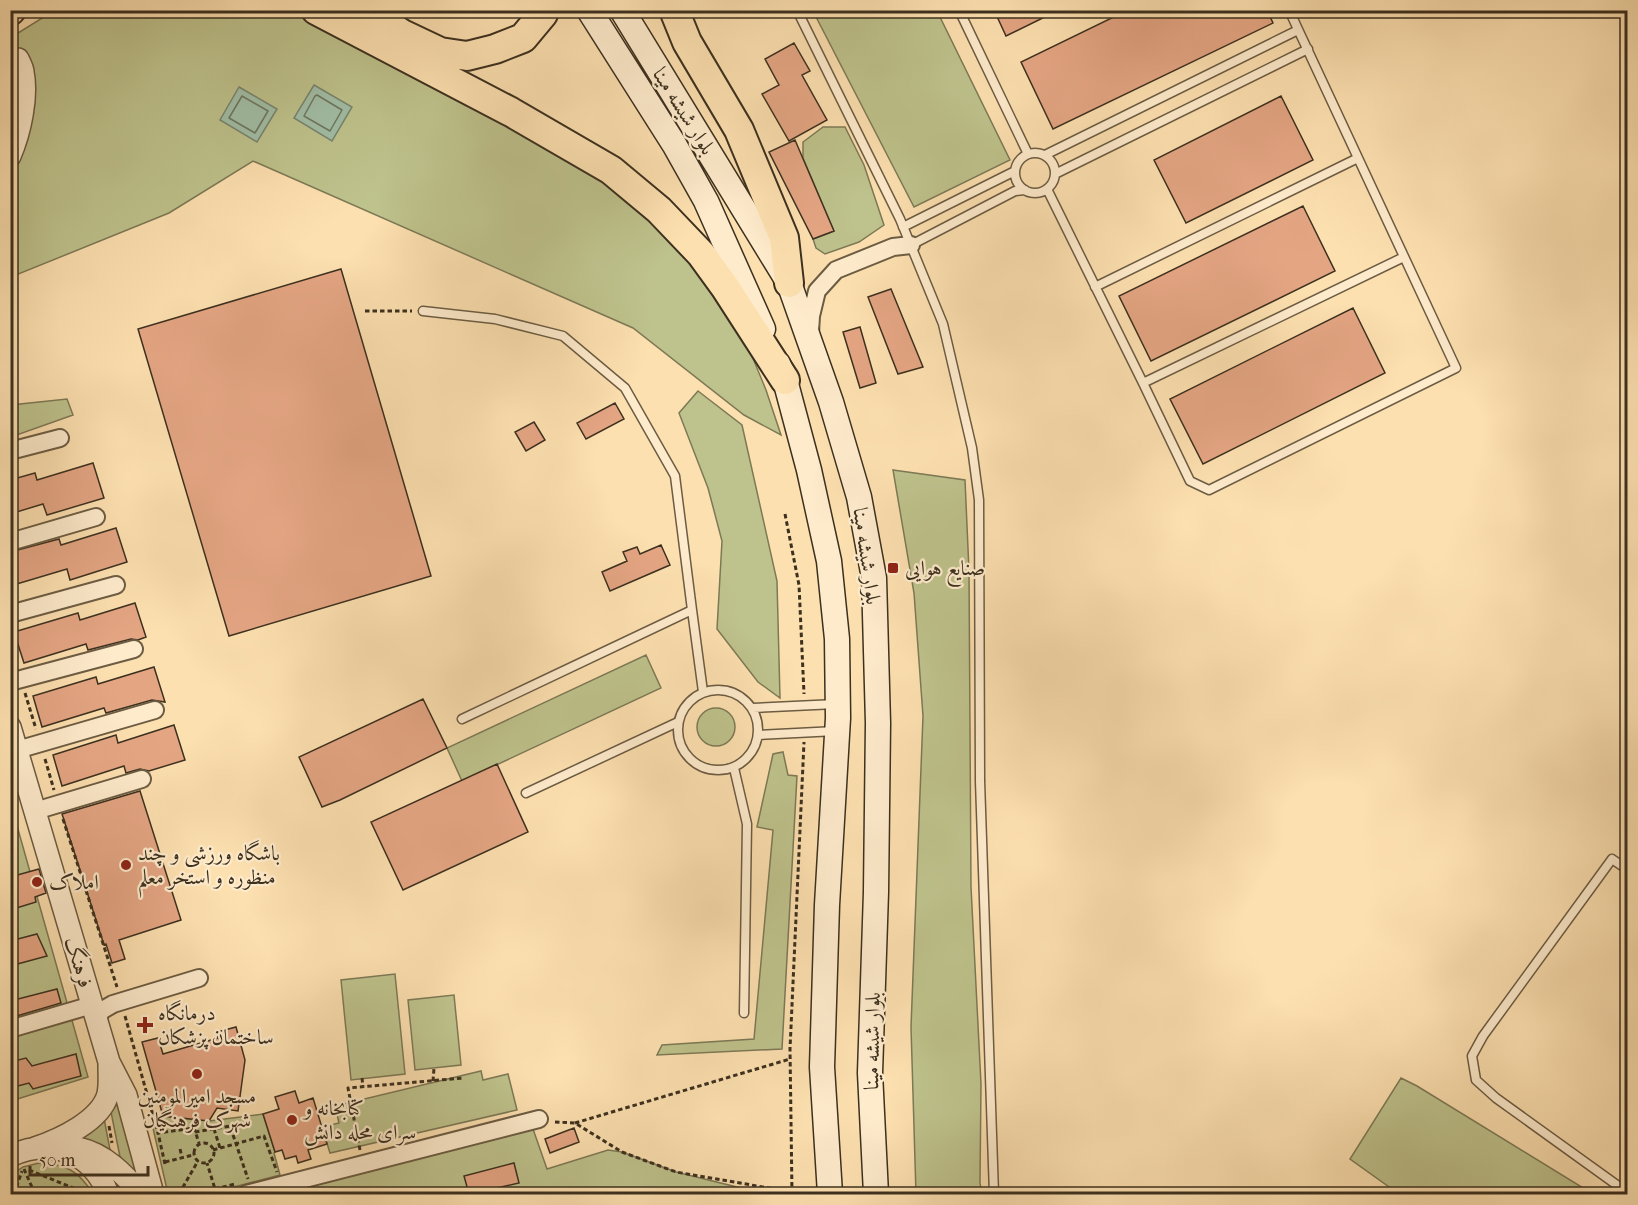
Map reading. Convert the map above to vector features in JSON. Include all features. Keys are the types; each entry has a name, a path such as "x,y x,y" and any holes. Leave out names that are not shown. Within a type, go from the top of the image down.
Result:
{"highway":[{"path":"316,10 511,112 611,170 659,210 701,254 725,287 784,380"},
{"path":"367,10 402,34 440,52 467,56 495,50 523,38 544,10"},
{"path":"674,10 687,42 739,130 784,238 789,283"}],"main road":[{"name":"بلوار شیشه مینا","path":"589,10 674,144 706,201 736,265 784,380 809,470 829,561 837,639 838,704 827,904 822,1067 830,1194"},
{"name":"بلوار شیشه مینا","path":"622,10 789,283 831,402 859,497 874,578 878,723 876,892 870,1073 876,1194"}],"street":[{"path":"10,156 17,137 24,99 23,71 18,59"},
{"path":"810,343 811,316 817,291 836,270 893,247 911,245"},
{"path":"10,451 60,438"},
{"path":"10,542 96,517"},
{"path":"10,614 116,585"},
{"path":"16,681 134,649"},
{"path":"16,750 155,710"},
{"name":"فرهنگ","path":"10,727 109,1062 126,1095 162,1192"},
{"path":"34,811 141,779"},
{"path":"10,1029 95,1013 121,1001 199,978"},
{"path":"25,1153 68,1134 102,1107 108,1094 109,1062"},
{"path":"242,1189 539,1119"},
{"path":"25,1153 71,1146 81,1148 99,1156 119,1170 141,1194"},
{"path":"25,1153 68,1152 82,1159 95,1170 108,1194"}],"lane":[{"path":"797,10 903,227 943,324 972,447 979,500 980,781 993,1194"},
{"path":"959,10 1028,154"},
{"path":"1047,189 1190,482 1209,490 1456,368 1289,10"},
{"path":"1045,155 1298,30"},
{"path":"1055,174 1308,50"},
{"path":"911,245 1015,192 1025,190 1036,192 1047,189 1054,180 1055,174 1053,164 1045,155 1028,154 1019,161 1015,171 1017,182 1025,190"},
{"path":"1095,287 1358,158"},
{"path":"903,227 1015,171"},
{"path":"1143,383 1404,257"},
{"path":"423,311 495,319 563,336 625,388 675,476 703,692"},
{"path":"462,719 692,610"},
{"path":"717,689 731,691 753,708 758,721 759,735 754,749 746,760 734,768 720,771 708,770 687,757 681,747 677,735 682,711 691,700 703,692 717,689"},
{"path":"753,708 838,704"},
{"path":"526,792 678,722"},
{"path":"759,735 838,731"},
{"path":"734,768 747,824 744,1012"},
{"path":"1628,870 1612,859 1483,1036 1472,1056 1476,1080 1496,1098 1628,1192"}],"path":[{"path":"366,311 423,311"},
{"path":"785,514 799,585 805,706"},
{"path":"10,645 16,681 40,743 121,1001 167,1172"},
{"path":"575,1123 622,1152 676,1172 792,1193 790,1059 804,733"},
{"path":"539,1119 575,1123 790,1059"},
{"path":"433,1081 434,1068"},
{"path":"362,1078 363,1087"},
{"path":"361,1152 348,1088 463,1078"},
{"path":"108,1125 114,1152"},
{"path":"195,1132 230,1126 249,1180 257,1178"},
{"path":"158,1133 194,1128 199,1143"},
{"path":"214,1129 220,1148"},
{"path":"213,1150 264,1136 278,1173 271,1175"},
{"path":"193,1155 203,1163 213,1156 213,1150 207,1143 199,1143"},
{"path":"193,1155 199,1143"},
{"path":"180,1149 182,1157"},
{"path":"14,1194 25,1153"},
{"path":"25,1153 35,1194"},
{"path":"25,1153 88,1194"},
{"path":"165,1162 193,1155"},
{"path":"162,1192 178,1194 198,1161"},
{"path":"207,1162 216,1189"},
{"path":"195,1194 216,1189 242,1189"}],"green space":[{"path":"55,10 294,11 558,147 680,240 743,334 766,390 781,435 744,415 633,328 253,161 169,213 11,277 11,167 23,144 31,97 11,58 10,38"},
{"path":"813,11 937,11 1010,160 914,207"},
{"path":"823,127 845,127 864,165 884,225 859,242 825,254 816,248 813,239 834,231 803,158 803,142"},
{"path":"698,391 742,425 777,581 780,698 758,682 717,629 722,541 708,488 679,413"},
{"path":"67,399 73,415 11,437 11,405"},
{"path":"893,470 965,480 969,571 971,887 981,1084 980,1183 982,1194 916,1194 911,1027 923,716 914,593"},
{"path":"646,655 661,688 462,781 447,748"},
{"path":"716,708 730,713 735,727 730,741 716,746 702,741 697,727 702,713"},
{"path":"783,752 788,775 797,776 782,1049 657,1055 662,1045 754,1039 773,830 757,827 773,754"},
{"path":"10,801 88,1077 11,1101 10,1101"},
{"path":"395,974 405,1074 351,1080 341,980"},
{"path":"454,995 461,1065 415,1070 408,1000"},
{"path":"481,1071 483,1080 508,1074 517,1110 330,1153 322,1127 339,1123 335,1106"},
{"path":"112,1077 149,1191 120,1157 110,1107"},
{"path":"1401,1078 1593,1194 1399,1194 1350,1159"},
{"path":"103,1113 111,1155 66,1141"},
{"path":"263,1114 280,1175 206,1194 168,1194 150,1115 209,1121"},
{"path":"533,1129 547,1169 608,1150 622,1152 676,1172 753,1191 754,1194 281,1194"},
{"path":"39,1163 57,1165 71,1170 93,1194 11,1194 11,1175 23,1167"}],"water":[{"path":"314,85 352,107 332,141 294,118"},
{"path":"239,87 277,109 257,142 220,120"}],"building":[{"path":"994,10 1059,10 1006,36"},
{"path":"1128,10 1267,10 1273,23 1053,129 1021,62"},
{"path":"794,43 810,71 802,75 827,120 789,141 762,94 779,85 765,59"},
{"path":"1281,96 1313,160 1186,223 1154,160"},
{"path":"795,140 834,231 813,239 769,152"},
{"path":"1303,206 1335,271 1151,361 1119,296"},
{"path":"341,269 431,576 229,636 138,329"},
{"path":"891,289 923,367 898,374 868,297"},
{"path":"1353,308 1385,373 1203,464 1170,399"},
{"path":"860,327 876,383 860,388 843,332"},
{"path":"615,403 624,419 586,439 577,423"},
{"path":"534,422 545,440 526,451 515,432"},
{"path":"93,463 104,498 47,515 43,504 10,514 10,480 35,473 37,480"},
{"path":"116,528 127,562 70,580 67,569 10,586 10,552 59,539 61,545"},
{"path":"661,545 670,565 610,591 602,572 627,561 623,552 637,547 640,554"},
{"path":"135,603 146,637 88,650 86,644 24,663 14,632 78,613 80,620"},
{"path":"154,667 165,702 152,700 106,713 104,708 42,727 33,696 96,677 98,684"},
{"path":"423,699 447,748 322,807 299,757"},
{"path":"174,725 185,760 149,771 140,769 126,773 124,766 62,786 53,755 116,735 118,743"},
{"path":"497,764 528,832 403,890 371,822"},
{"name":"باشگاه ورزشی و چند منظوره و استخر معلم","path":"140,791 181,920 119,940 125,959 112,963 106,944 104,945 62,814"},
{"path":"39,869 46,893 35,897 36,902 10,910 10,877"},
{"path":"37,934 47,956 10,966 10,941"},
{"path":"57,989 61,1003 10,1018 10,1001"},
{"name":"مسجد امیرالمومنین شهرک فرهنگیان","path":"236,1027 245,1060 238,1111 217,1108 209,1121 163,1116 142,1042 158,1038 163,1054 218,1038 217,1032"},
{"path":"76,1054 81,1076 33,1089 29,1083 10,1088 10,1062 26,1058 32,1066"},
{"name":"کتابخانه و سرای محله دانش","path":"295,1091 299,1103 313,1098 327,1144 308,1150 311,1159 298,1163 296,1156 285,1159 282,1150 275,1152 263,1114 279,1109 275,1097"},
{"path":"574,1128 579,1142 550,1153 545,1139"},
{"path":"514,1163 519,1183 469,1194 464,1176"}],"place":[{"name":"صنایع هوایی","path":"893,568"},
{"name":"باشگاه ورزشی و چند منظوره و استخر معلم","path":"126,865"},
{"name":"املاک","path":"37,882"},
{"name":"درمانگاه ساختمان پزشکان","path":"145,1025"},
{"name":"مسجد امیرالمومنین شهرک فرهنگیان","path":"197,1074"},
{"name":"کتابخانه و سرای محله دانش","path":"292,1120"}]}
